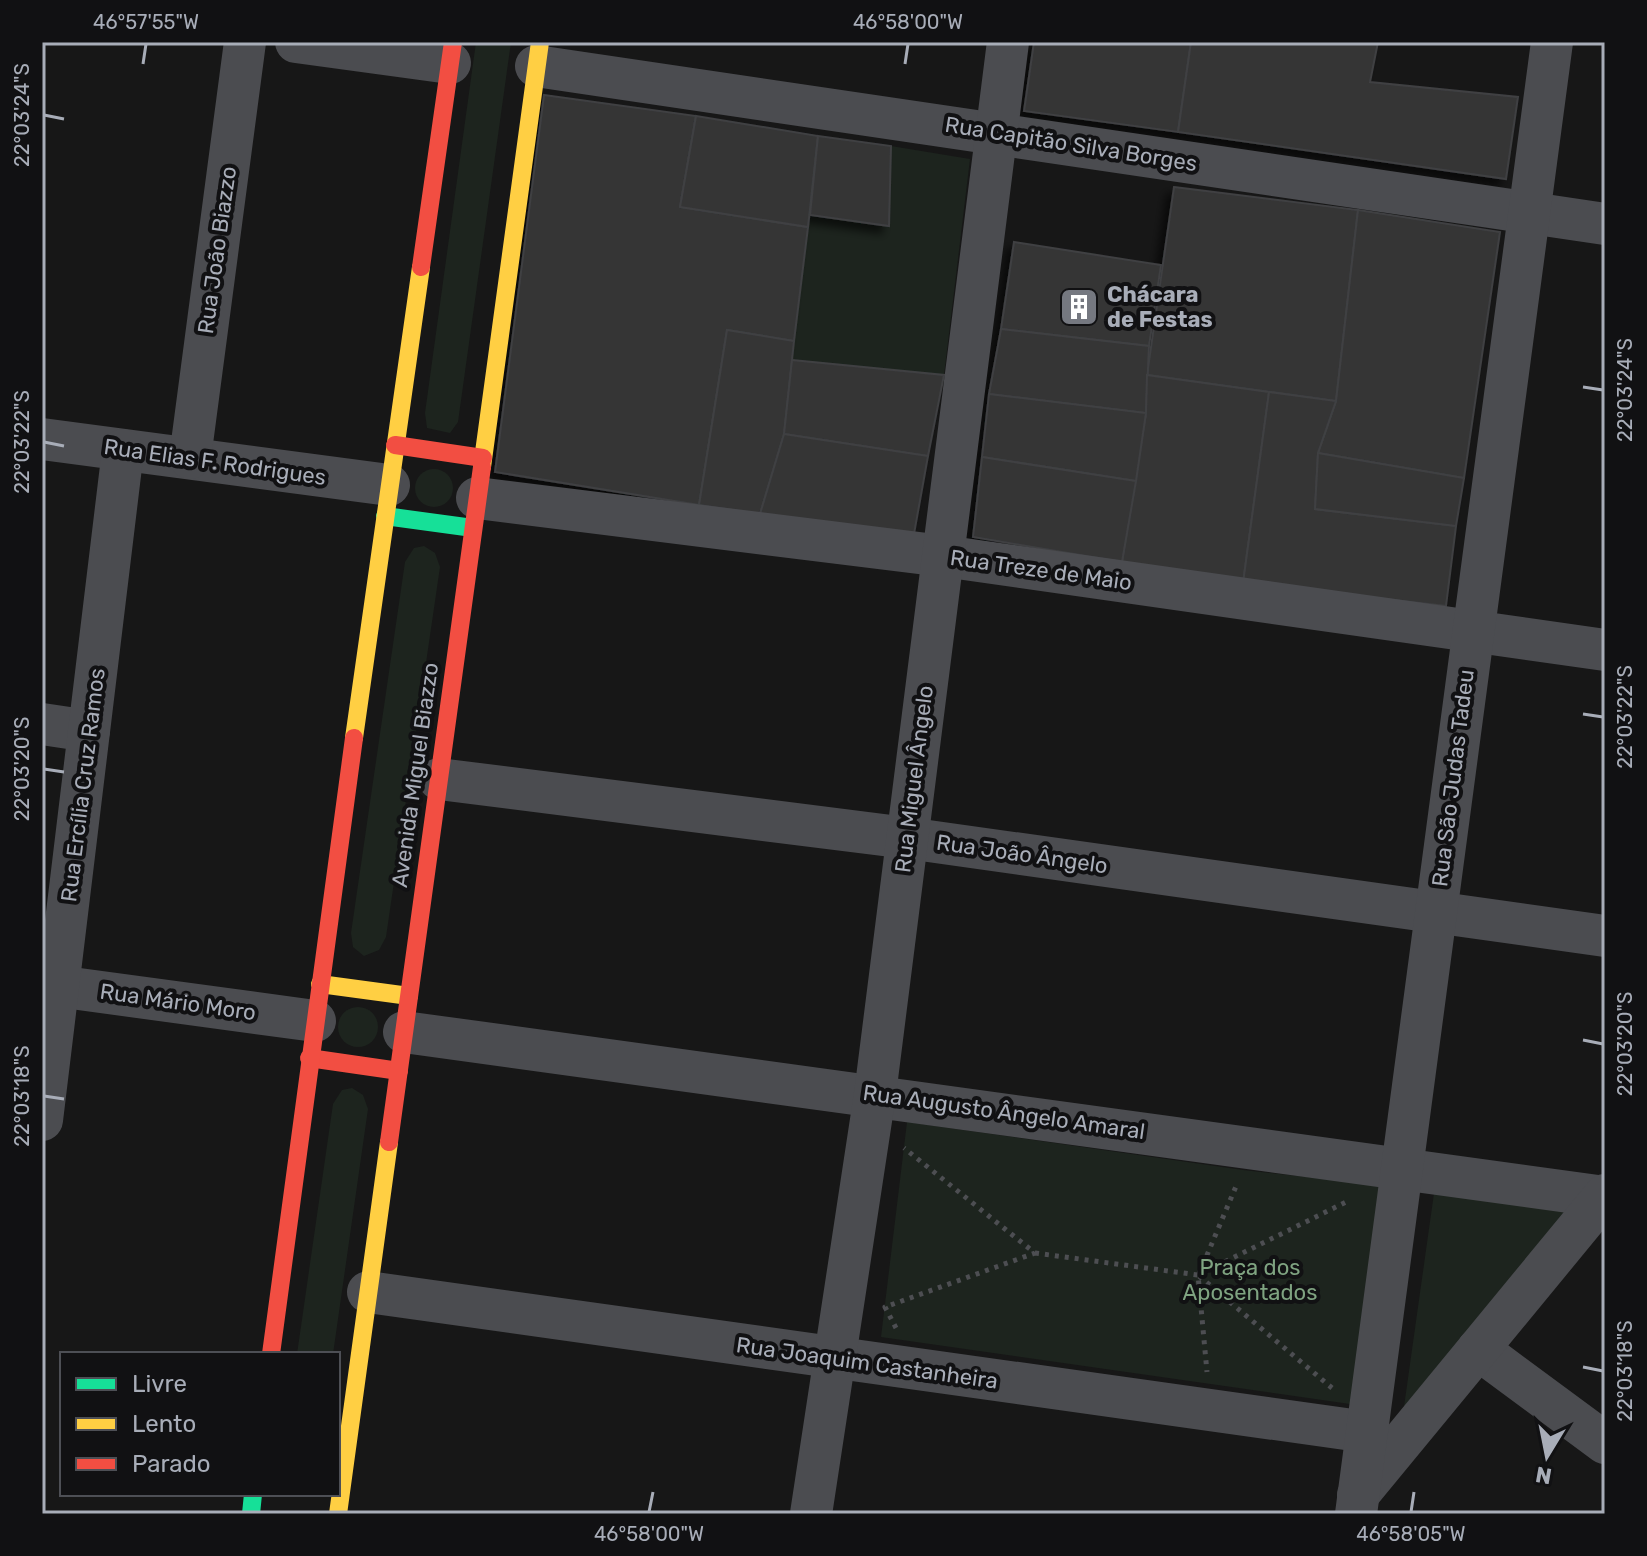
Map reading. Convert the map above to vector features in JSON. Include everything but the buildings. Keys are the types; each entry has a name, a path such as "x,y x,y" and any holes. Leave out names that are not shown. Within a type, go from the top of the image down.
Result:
{"street":[{"name":"Rua João Biazzo","path":"190,458 245,42"},
{"path":"271,1352 452,52 296,42"},
{"name":"Rua Miguel Ângelo","path":"811,1514 875,1094 1008,42"},
{"name":"Rua São Judas Tadeu","path":"1357,1505 1552,42"},
{"name":"Rua Capitão Silva Borges","path":"538,54 998,132 1605,224"},
{"name":"Avenida Miguel Biazzo","path":"338,1514 538,54"},
{"name":"Rua Elias F. Rodrigues","path":"42,439 390,482"},
{"name":"Rua Ercília Cruz Ramos","path":"42,1120 50,985 89,731 123,450"},
{"path":"390,482 477,495"},
{"path":"390,482 477,495"},
{"name":"Rua Treze de Maio","path":"477,495 943,556 1605,650"},
{"path":"42,724 89,731"},
{"name":"Rua João Ângelo","path":"439,779 907,838 1605,936"},
{"name":"Rua Mário Moro","path":"50,985 315,1021"},
{"path":"315,1021 404,1033"},
{"path":"315,1021 404,1033"},
{"name":"Rua Augusto Ângelo Amaral","path":"404,1033 875,1094 1605,1196"},
{"path":"1357,1505 1478,1349 1605,1196"},
{"name":"Rua Joaquim Castanheira","path":"368,1292 1367,1432"},
{"path":"1478,1349 1605,1443"}],"path":[{"path":"926,1101 924,1125 904,1148 1035,1253"},
{"path":"1208,1384 1198,1275 1243,1170"},
{"path":"1198,1275 1354,1199"},
{"path":"902,1340 885,1307 1035,1253 1198,1275 1339,1394"}],"green space":[{"path":"476,42 511,42 458,422 450,433 427,428 425,413"},
{"path":"891,146 970,159 944,375 792,360 810,215 889,226"},
{"path":"434,469 448,474 453,488 448,502 434,507 420,502 415,488 420,474"},
{"path":"424,546 435,553 440,567 386,937 379,950 364,956 353,947 351,933 405,562 414,548"},
{"path":"358,1007 372,1013 378,1027 372,1041 358,1047 344,1041 338,1027 344,1013"},
{"path":"352,1088 363,1095 368,1109 333,1352 297,1352 333,1104 342,1090"},
{"name":"Praça dos Aposentados","path":"907,1122 1243,1170 1382,1185 1350,1404 881,1337"},
{"path":"1435,1186 1575,1209 1401,1428"}],"traffic: fast":[{"path":"385,516 473,528"},
{"path":"251,1514 253,1496"}],"traffic: slow":[{"path":"482,467 540,42"},
{"path":"354,738 421,267"},
{"path":"320,984 409,996"},
{"path":"338,1514 389,1142"}],"traffic: jam":[{"path":"421,267 453,42"},
{"path":"395,445 483,458"},
{"path":"389,1142 482,467"},
{"path":"271,1352 354,738"},
{"path":"309,1058 399,1071"}],"place":[{"name":"Chácara de Festas","path":"1079,307"}]}
